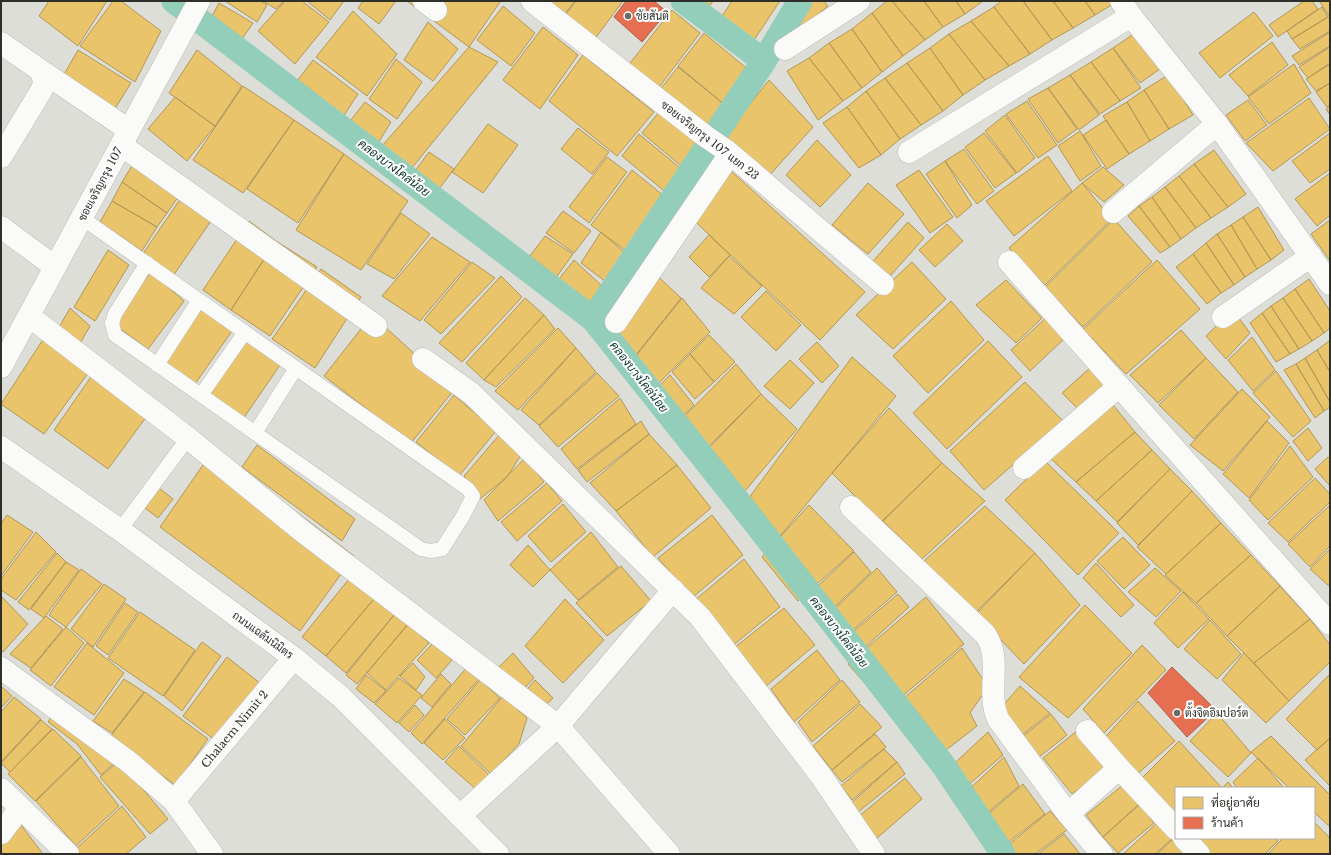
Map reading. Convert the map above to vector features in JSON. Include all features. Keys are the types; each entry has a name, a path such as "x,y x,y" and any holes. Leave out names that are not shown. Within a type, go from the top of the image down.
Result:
{"street":[{"name":"ซอยเจริญกรุง 107","path":"1,367 199,1"},
{"name":"ซอยเจริญกรุง 107 แยก 23","path":"532,1 705,136 729,152 884,284"},
{"path":"785,49 860,1"},
{"path":"909,152 1126,9 1217,124 1330,284"},
{"path":"1,43 40,70 125,137 376,326"},
{"path":"1,157 45,82 40,70"},
{"path":"1113,212 1217,124"},
{"path":"616,322 729,152"},
{"path":"1,228 55,267"},
{"path":"1223,317 1311,256"},
{"path":"1009,262 1330,624"},
{"path":"29,316 188,438 302,531 558,726 669,854"},
{"path":"423,359 471,393 700,617 821,776 874,854"},
{"path":"1024,468 1119,386"},
{"name":"ถนนแฉล้มนิมิตร","path":"1,448 120,530 294,658 341,697 498,854"},
{"path":"851,507 985,634 989,641 993,655 993,705 998,720 1068,814 1102,854"},
{"path":"460,816 558,726 673,590"},
{"name":"Chalaem Nimit 2","path":"174,801 294,658"},
{"path":"1,668 129,762 174,801 212,854"},
{"path":"1086,731 1175,828"},
{"path":"1068,814 1119,768"},
{"path":"1,789 68,854"},
{"path":"1,833 20,808"},
{"path":"1185,839 1200,854"}],"lane":[{"path":"82,218 147,263 468,489 473,496 463,516 442,549 431,551 420,549 115,335 112,323 115,314 147,263"},
{"path":"157,365 199,300"},
{"path":"201,395 245,332"},
{"path":"255,433 296,368"},
{"path":"120,530 188,438"}],"building: ที่อยู่อาศัย":[{"path":"49,1 107,1 78,46 39,16"},
{"path":"113,1 121,1 161,31 135,82 80,46"},
{"path":"225,1 261,1 267,5 257,22"},
{"path":"263,1 284,1 276,9"},
{"path":"285,1 302,1 329,22 295,64 258,31"},
{"path":"307,1 344,1 330,20"},
{"path":"363,1 396,1 379,24 358,8"},
{"path":"407,1 499,1 500,2 469,47"},
{"path":"545,1 575,1 564,15"},
{"path":"576,1 623,1 594,40 563,18"},
{"path":"686,1 713,1 704,13"},
{"path":"732,1 780,1 748,49 716,25"},
{"path":"795,1 824,1 828,6 798,31 786,12"},
{"path":"887,1 892,1 925,40 903,56 872,13"},
{"path":"892,1 924,1 943,27 925,40"},
{"path":"924,1 956,1 965,14 943,27"},
{"path":"956,1 983,1 965,14"},
{"path":"1001,1 1023,1 1052,40 1030,54 994,7"},
{"path":"1023,1 1053,1 1073,28 1052,40"},
{"path":"1053,1 1085,1 1095,15 1073,28"},
{"path":"1085,1 1114,1 1115,3 1095,15"},
{"path":"1304,1 1312,1 1318,9 1278,37 1269,25"},
{"path":"1319,1 1330,1 1330,17"},
{"path":"219,3 253,23 242,39 209,22"},
{"path":"503,6 535,33 511,66 477,40"},
{"path":"994,7 1030,54 1009,66 971,21"},
{"path":"1322,7 1328,17 1292,39 1287,31"},
{"path":"672,10 700,33 657,90 627,67"},
{"path":"353,11 397,54 367,96 316,57"},
{"path":"1254,12 1273,36 1220,78 1199,53"},
{"path":"872,13 903,56 882,72 852,29"},
{"path":"1328,17 1330,19 1330,31 1300,49 1292,39"},
{"path":"971,21 1009,66 985,80 949,34"},
{"path":"428,22 458,49 433,81 404,60"},
{"path":"543,27 578,55 540,109 503,80"},
{"path":"852,29 882,72 862,88 829,43"},
{"path":"1330,32 1330,46 1299,65 1292,56"},
{"path":"704,33 750,71 725,105 678,66"},
{"path":"1135,33 1160,69 1140,83 1113,48"},
{"path":"949,34 985,80 963,95 930,48"},
{"path":"1272,42 1288,65 1248,96 1229,75"},
{"path":"829,43 862,88 843,101 809,58"},
{"path":"469,47 498,62 411,169 381,147"},
{"path":"1330,47 1330,63 1308,78 1299,67"},
{"path":"930,48 963,95 943,111 907,63"},
{"path":"1113,48 1141,88 1120,101 1091,62"},
{"path":"78,50 131,83 106,123 55,90"},
{"path":"197,50 242,86 215,126 169,93"},
{"path":"583,55 654,112 617,156 549,101"},
{"path":"809,58 843,101 818,120 787,71"},
{"path":"396,59 422,82 397,119 369,99"},
{"path":"313,60 358,94 341,120 294,85"},
{"path":"1091,62 1120,101 1100,114 1070,75"},
{"path":"907,63 943,111 921,125 885,78"},
{"path":"1294,64 1311,93 1269,124 1248,97"},
{"path":"1330,64 1330,83 1316,91 1306,79"},
{"path":"678,67 725,105 705,136 655,96"},
{"path":"1070,75 1099,115 1079,130 1048,88"},
{"path":"1168,75 1193,115 1169,129 1144,90"},
{"path":"885,78 921,125 900,139 866,91"},
{"path":"769,80 813,127 767,178 721,140"},
{"path":"1330,83 1330,105 1327,107 1316,92"},
{"path":"243,86 294,120 243,193 193,160"},
{"path":"1048,88 1077,129 1058,143 1028,99"},
{"path":"1144,90 1169,129 1150,141 1127,102"},
{"path":"866,91 900,139 881,155 847,107"},
{"path":"175,97 215,126 187,161 148,129"},
{"path":"1309,98 1330,129 1273,171 1246,143"},
{"path":"1248,100 1267,125 1245,141 1226,115"},
{"path":"1027,101 1057,145 1038,158 1006,114"},
{"path":"365,102 391,122 375,148 347,125"},
{"path":"1127,102 1150,141 1129,154 1103,116"},
{"path":"1330,106 1330,115 1326,109"},
{"path":"847,107 881,155 859,168 823,123"},
{"path":"660,111 703,147 687,171 642,133"},
{"path":"1005,115 1035,158 1017,173 985,131"},
{"path":"294,120 344,154 298,223 247,189"},
{"path":"1106,120 1129,154 1107,169 1083,135"},
{"path":"488,124 518,145 483,193 452,172"},
{"path":"578,128 609,152 592,174 561,149"},
{"path":"1080,131 1101,166 1080,181 1058,146"},
{"path":"984,133 1016,173 995,188 965,147"},
{"path":"1330,133 1330,169 1310,183 1292,161"},
{"path":"639,134 685,172 669,195 622,156"},
{"path":"817,140 851,175 820,207 786,175"},
{"path":"964,149 994,191 977,204 945,161"},
{"path":"1214,150 1246,194 1228,207 1194,164"},
{"path":"429,152 454,169 436,193 412,175"},
{"path":"344,154 408,201 361,270 296,230"},
{"path":"1048,156 1072,191 1014,236 986,201"},
{"path":"607,157 627,172 589,223 569,207"},
{"path":"135,161 181,193 167,213 122,182"},
{"path":"720,161 865,292 820,340 682,209"},
{"path":"945,161 972,205 957,218 926,174"},
{"path":"1194,164 1228,207 1211,218 1179,176"},
{"path":"1103,167 1124,185 1104,202 1082,183"},
{"path":"632,170 664,196 626,251 591,225"},
{"path":"919,170 953,217 930,233 896,185"},
{"path":"1330,173 1330,215 1317,226 1295,199"},
{"path":"1179,176 1211,218 1196,228 1165,187"},
{"path":"122,182 167,213 157,227 112,201"},
{"path":"868,183 904,214 868,254 832,225"},
{"path":"1082,183 1112,219 1045,285 1009,248"},
{"path":"1165,187 1196,228 1181,239 1152,197"},
{"path":"183,195 213,218 173,276 142,255"},
{"path":"1152,197 1181,239 1170,247 1139,206"},
{"path":"112,201 157,227 142,251 100,222"},
{"path":"1139,206 1170,247 1160,253 1128,216"},
{"path":"1258,207 1284,250 1271,260 1243,217"},
{"path":"563,211 591,231 574,253 546,233"},
{"path":"401,213 430,234 394,279 367,264"},
{"path":"1243,217 1271,260 1257,269 1231,225"},
{"path":"1114,219 1152,262 1083,327 1045,287"},
{"path":"1330,220 1330,261 1311,234"},
{"path":"249,221 276,241 231,310 203,290"},
{"path":"908,222 924,238 883,284 866,269"},
{"path":"947,224 963,241 935,267 919,250"},
{"path":"1231,225 1257,269 1245,277 1217,234"},
{"path":"601,232 625,253 606,282 581,263"},
{"path":"1217,234 1245,277 1234,285 1206,243"},
{"path":"709,235 730,255 709,277 689,257"},
{"path":"545,236 573,254 555,279 527,260"},
{"path":"432,237 470,262 420,321 382,296"},
{"path":"276,241 317,267 270,336 231,310"},
{"path":"1206,243 1234,285 1221,293 1193,254"},
{"path":"108,250 129,265 95,321 74,307"},
{"path":"1193,254 1221,293 1207,304 1176,267"},
{"path":"729,256 762,286 734,314 701,288"},
{"path":"574,260 602,286 585,312 555,284"},
{"path":"1157,260 1200,309 1126,374 1083,329"},
{"path":"472,262 495,278 441,334 424,320"},
{"path":"912,262 946,299 893,349 856,315"},
{"path":"646,265 681,298 632,360 602,323"},
{"path":"321,269 361,297 315,368 272,339"},
{"path":"151,272 184,301 148,349 112,323"},
{"path":"501,276 522,297 462,362 439,343"},
{"path":"1309,279 1330,311 1330,328 1324,333 1295,289"},
{"path":"1006,280 1042,318 1016,343 976,305"},
{"path":"1295,289 1324,333 1312,341 1283,298"},
{"path":"766,291 801,325 776,351 741,317"},
{"path":"525,298 544,315 484,380 466,363"},
{"path":"682,298 710,332 654,388 631,362"},
{"path":"1283,298 1312,341 1299,349 1271,306"},
{"path":"951,301 984,340 928,393 893,356"},
{"path":"1271,306 1299,349 1290,354 1262,313"},
{"path":"198,307 232,331 195,384 161,358"},
{"path":"70,308 90,326 78,347 57,331"},
{"path":"1233,310 1250,333 1226,359 1206,336"},
{"path":"1262,313 1290,354 1276,362 1250,323"},
{"path":"372,315 454,390 411,443 324,376"},
{"path":"544,315 555,329 496,387 484,380"},
{"path":"1047,317 1064,339 1030,371 1011,350"},
{"path":"558,328 576,348 518,410 495,391"},
{"path":"1181,330 1206,358 1158,403 1130,375"},
{"path":"46,335 91,369 44,434 1,404"},
{"path":"709,335 735,362 714,382 690,354"},
{"path":"1252,337 1275,370 1253,391 1228,360"},
{"path":"246,340 280,365 243,419 207,393"},
{"path":"988,341 1022,377 947,449 913,413"},
{"path":"1329,341 1330,343 1330,372 1317,350"},
{"path":"817,342 839,366 822,383 799,359"},
{"path":"576,348 596,372 539,425 521,410"},
{"path":"1317,350 1330,372 1330,402 1305,358"},
{"path":"690,354 714,382 695,399 672,372"},
{"path":"852,357 896,396 780,536 746,502"},
{"path":"1206,358 1238,392 1194,439 1159,405"},
{"path":"1305,358 1330,402 1330,407 1324,411 1296,364"},
{"path":"790,360 814,383 790,409 764,386"},
{"path":"736,364 761,394 703,452 677,424"},
{"path":"1296,364 1324,411 1315,418 1284,370"},
{"path":"1090,368 1106,387 1079,410 1062,393"},
{"path":"1276,371 1311,421 1293,437 1253,393"},
{"path":"597,373 619,396 558,447 539,426"},
{"path":"93,374 147,416 108,469 54,430"},
{"path":"670,375 694,405 678,421 652,393"},
{"path":"1025,382 1063,421 984,490 950,451"},
{"path":"1242,389 1270,417 1223,471 1190,445"},
{"path":"761,394 797,429 740,497 704,453"},
{"path":"454,395 496,431 459,476 416,442"},
{"path":"620,398 636,424 577,469 561,449"},
{"path":"1109,400 1135,432 1076,482 1047,455"},
{"path":"889,408 942,463 881,522 832,473"},
{"path":"641,421 649,434 587,482 578,470"},
{"path":"1267,421 1289,443 1249,498 1223,474"},
{"path":"1308,428 1322,448 1308,461 1293,441"},
{"path":"1135,432 1152,450 1096,501 1076,482"},
{"path":"500,434 521,455 507,477 480,499 464,476"},
{"path":"649,434 677,465 616,511 590,483"},
{"path":"257,445 355,519 342,541 242,467"},
{"path":"1290,446 1313,477 1268,520 1249,500"},
{"path":"214,449 354,556 300,631 160,527"},
{"path":"1152,450 1170,469 1117,522 1096,501"},
{"path":"1328,457 1330,459 1330,486 1315,469"},
{"path":"525,458 544,482 498,521 484,500"},
{"path":"1045,461 1119,533 1078,575 1005,500"},
{"path":"942,463 985,501 922,559 883,521"},
{"path":"677,465 711,508 653,557 616,511"},
{"path":"1170,469 1192,491 1138,545 1117,523"},
{"path":"1315,478 1330,494 1330,502 1288,542 1268,523"},
{"path":"547,483 562,501 517,541 501,522"},
{"path":"159,488 173,499 158,518 145,508"},
{"path":"1192,491 1221,523 1166,574 1137,547"},
{"path":"563,504 586,532 551,562 528,536"},
{"path":"809,505 854,551 798,601 762,557"},
{"path":"1330,505 1330,546 1310,567 1288,544"},
{"path":"985,506 1035,553 976,612 924,561"},
{"path":"7,515 33,532 1,576 1,524"},
{"path":"712,515 743,555 692,598 658,558"},
{"path":"1221,523 1251,555 1196,603 1165,575"},
{"path":"36,532 56,552 16,600 1,590 1,579"},
{"path":"591,532 618,567 578,600 550,570"},
{"path":"1123,537 1150,565 1124,589 1097,561"},
{"path":"528,545 550,570 533,587 510,565"},
{"path":"1330,549 1330,587 1310,569"},
{"path":"854,552 871,572 820,621 801,602"},
{"path":"57,553 66,562 29,610 18,602"},
{"path":"1035,553 1080,605 1024,664 976,614"},
{"path":"1251,555 1280,586 1227,636 1196,603"},
{"path":"744,559 780,607 731,647 695,600"},
{"path":"66,562 79,570 44,618 31,609"},
{"path":"1096,563 1134,605 1121,617 1083,578"},
{"path":"621,566 651,601 607,636 576,603"},
{"path":"877,568 897,592 840,641 820,623"},
{"path":"1155,568 1181,591 1156,617 1128,592"},
{"path":"81,569 102,584 66,627 49,615"},
{"path":"353,574 378,594 326,656 302,637"},
{"path":"104,584 126,599 93,647 71,629"},
{"path":"1280,586 1310,619 1254,663 1227,636"},
{"path":"1183,592 1209,619 1178,648 1154,623"},
{"path":"378,594 398,610 346,673 326,656"},
{"path":"898,594 909,607 850,661 836,646"},
{"path":"1,596 28,624 3,652 1,650"},
{"path":"926,597 964,644 887,709 848,664"},
{"path":"565,599 604,640 563,683 525,646"},
{"path":"125,603 138,612 108,655 96,646"},
{"path":"1085,605 1132,653 1068,718 1019,677"},
{"path":"784,608 815,645 766,686 734,648"},
{"path":"398,610 411,621 357,684 346,675"},
{"path":"140,612 195,650 163,696 108,658"},
{"path":"46,616 63,629 31,668 10,654"},
{"path":"1310,619 1330,645 1330,662 1289,701 1254,663"},
{"path":"1210,620 1241,654 1217,679 1184,649"},
{"path":"408,624 429,643 386,690 367,673"},
{"path":"66,627 84,643 51,686 30,670"},
{"path":"202,642 221,656 182,711 164,696"},
{"path":"87,643 124,673 94,715 54,687"},
{"path":"433,643 452,660 436,678 417,660"},
{"path":"1142,645 1166,670 1104,733 1083,709"},
{"path":"962,648 988,687 970,713 977,726 932,761 889,711"},
{"path":"817,650 840,680 794,722 771,689"},
{"path":"513,653 534,678 522,691 497,669"},
{"path":"1244,653 1289,701 1266,723 1222,680"},
{"path":"227,657 261,684 215,740 183,716"},
{"path":"413,663 425,677 416,690 400,676"},
{"path":"468,666 480,678 422,744 411,733"},
{"path":"441,674 451,684 432,707 421,698"},
{"path":"1330,674 1330,738 1317,750 1286,719"},
{"path":"366,675 386,691 374,703 356,689"},
{"path":"399,678 422,695 397,723 375,704"},
{"path":"124,679 144,692 112,733 93,721"},
{"path":"480,680 500,698 465,735 447,719"},
{"path":"535,680 553,698 542,709 524,693"},
{"path":"842,680 860,702 812,742 798,722"},
{"path":"1,686 12,696 1,708"},
{"path":"1020,686 1050,713 1022,735 999,710"},
{"path":"145,692 208,739 175,785 110,737"},
{"path":"503,696 527,718 519,744 491,774 461,746"},
{"path":"14,697 41,719 1,762 1,712"},
{"path":"1138,701 1175,741 1135,776 1099,744"},
{"path":"860,704 882,727 832,770 813,746"},
{"path":"415,705 424,715 409,732 399,723"},
{"path":"56,709 89,737 113,764 101,775 77,744 48,722"},
{"path":"1217,713 1251,753 1228,777 1190,741"},
{"path":"1051,714 1067,735 1034,761 1018,740"},
{"path":"445,719 465,738 443,760 424,743"},
{"path":"41,720 52,729 10,772 1,763"},
{"path":"53,729 81,756 35,801 8,774"},
{"path":"1078,730 1110,766 1072,794 1043,758"},
{"path":"988,732 1003,755 959,793 943,774"},
{"path":"875,734 886,747 842,782 832,770"},
{"path":"1271,736 1330,795 1330,827 1315,813 1315,787 1288,787 1251,752"},
{"path":"1330,738 1330,786 1305,760"},
{"path":"1179,741 1221,787 1175,787 1175,817 1139,781"},
{"path":"459,746 490,776 477,790 445,762"},
{"path":"884,749 897,762 852,800 841,786"},
{"path":"81,757 119,806 76,846 36,801"},
{"path":"1004,757 1019,786 973,825 956,801"},
{"path":"1258,758 1283,787 1236,787 1233,782"},
{"path":"119,761 168,819 150,834 100,777"},
{"path":"897,762 905,774 857,813 849,805"},
{"path":"905,778 922,799 876,839 858,817"},
{"path":"1228,782 1232,787 1223,787"},
{"path":"1023,784 1045,814 993,854 972,828"},
{"path":"1123,785 1139,804 1103,837 1086,815"},
{"path":"1140,804 1154,823 1118,853 1103,837"},
{"path":"122,806 146,837 126,854 80,854 76,849"},
{"path":"1050,811 1067,830 1035,854 997,854"},
{"path":"18,821 43,854 1,854 1,833"},
{"path":"1159,821 1173,838 1155,854 1123,854"},
{"path":"1315,823 1330,838 1330,854 1268,854 1282,839 1315,839"},
{"path":"1064,834 1080,854 1038,854"},
{"path":"1174,838 1188,854 1157,854"},
{"path":"1193,839 1276,839 1278,841 1265,854 1207,854"}],"building: ร้านค้า":[{"path":"626,1 654,1 667,12 642,42 614,17"},
{"path":"1172,667 1216,710 1187,737 1148,693"}],"waterway":[{"name":"คลองบางโคล่น้อย","path":"174,1 593,319 753,520 944,766 1003,854"},
{"path":"683,1 764,61"},
{"path":"593,319 764,61 800,1"}],"place":[{"name":"ชัยสันติ","path":"628,16"},
{"name":"ตั้งจิตอิมปอร์ต","path":"1177,713"}]}
